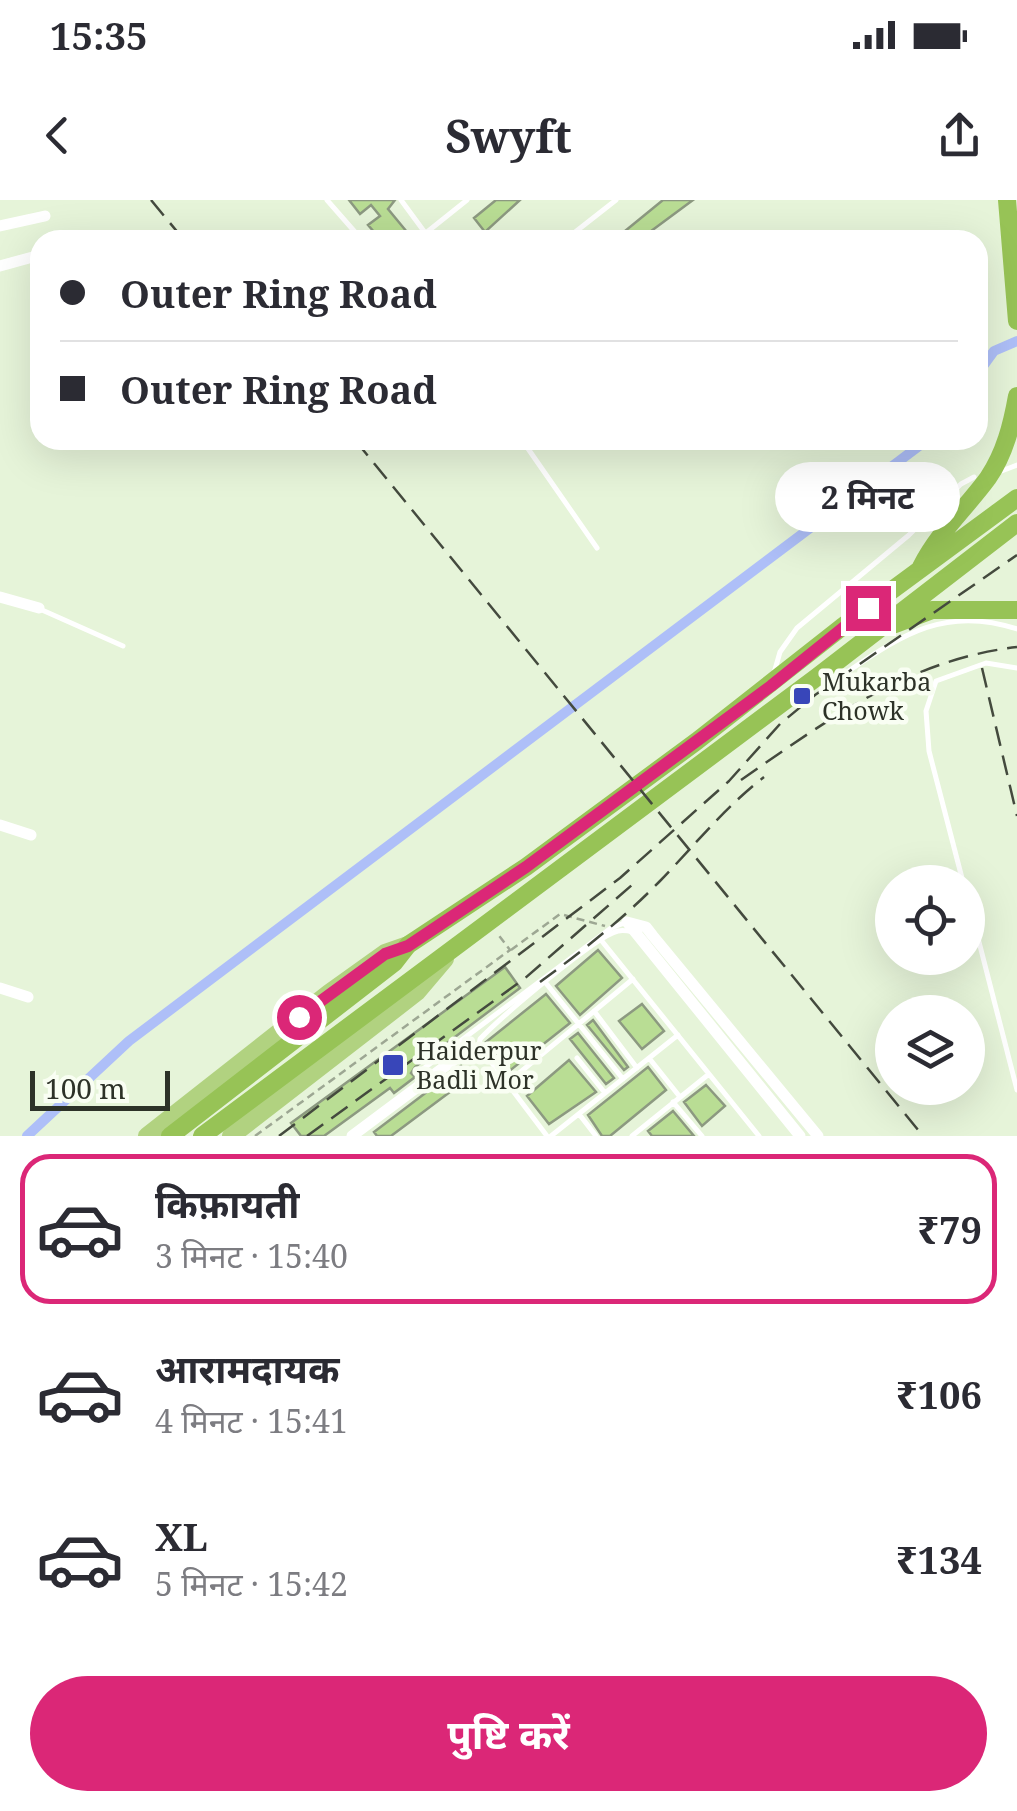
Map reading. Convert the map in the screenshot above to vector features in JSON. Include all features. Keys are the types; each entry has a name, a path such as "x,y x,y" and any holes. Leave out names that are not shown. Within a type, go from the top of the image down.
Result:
{"highway":[{"path":"1007,200 1017,321"},
{"path":"920,570 930,548 988,477 1006,464 1017,396"},
{"path":"202,1136 594,843 842,627 1017,498"},
{"path":"170,1136 394,964 408,946 580,827 818,676 1017,523"},
{"path":"872,632 932,610 1011,610"}],"main road":[{"path":"232,1136 417,992 459,944"},
{"path":"147,1136 329,993 385,954 408,946"}],"street":[{"path":"0,226 45,216"},
{"path":"0,266 30,258"},
{"path":"0,597 39,608"},
{"path":"0,825 31,835"},
{"path":"636,927 800,1136"},
{"path":"636,927 818,1136"},
{"path":"0,988 28,997"},
{"path":"352,1136 463,1053"}],"lane":[{"path":"327,200 353,230"},
{"path":"402,200 423,230"},
{"path":"431,230 467,200"},
{"path":"578,230 616,200"},
{"path":"529,450 596,548"},
{"path":"771,686 780,652 798,628 909,536 961,484 974,477"},
{"path":"39,608 123,646"},
{"path":"818,676 826,686 924,626 992,622 1017,630"},
{"path":"959,865 929,751 926,711 936,681 986,662 1017,668"},
{"path":"419,1072 611,928 636,927"},
{"path":"636,927 616,931 545,982 480,1039 479,1046 549,1136 678,1035"},
{"path":"602,940 759,1136"},
{"path":"985,965 1017,1090"},
{"path":"506,1084 633,979"},
{"path":"545,982 623,1079"},
{"path":"594,1011 637,1068"},
{"path":"576,1058 605,1093"},
{"path":"649,1058 680,1097"},
{"path":"632,1136 641,1133 709,1074"},
{"path":"674,1102 702,1136"},
{"path":"579,1114 596,1136"},
{"path":"742,1136 752,1128"}],"path":[{"path":"255,1136 560,914 611,928"},
{"path":"494,930 510,950"}],"building":[{"path":"349,200 395,200 388,209 405,230 372,230 368,225 380,216 371,205 360,214"},
{"path":"496,200 520,200 487,230 474,218"},
{"path":"663,200 693,200 652,230 626,230"},
{"path":"598,950 622,978 580,1015 556,986"},
{"name":"Haiderpur Badli Mor","path":"505,967 520,988 415,1067 411,1073 415,1077 394,1093 390,1088 324,1136 301,1136 291,1123"},
{"path":"546,994 570,1023 508,1072 486,1042"},
{"path":"642,1004 664,1031 642,1049 619,1021"},
{"path":"593,1020 628,1067 624,1070 587,1025"},
{"path":"578,1033 614,1078 606,1084 570,1039"},
{"path":"569,1060 596,1092 549,1124 527,1096"},
{"path":"461,1066 470,1077 391,1136 377,1136 374,1132"},
{"path":"648,1067 666,1090 610,1136 602,1136 588,1115"},
{"path":"706,1085 725,1106 702,1126 684,1102"},
{"path":"673,1111 694,1136 652,1136 648,1131"}],"waterway":[{"path":"988,359 994,351 1017,341"},
{"path":"27,1136 129,1041 914,450"}],"railway":[{"path":"151,200 176,230"},
{"path":"363,450 923,1136"},
{"path":"279,1136 620,878 729,781 780,724 815,695 1017,555"},
{"path":"741,780 838,715 905,679 977,654 1017,647"},
{"path":"982,668 1017,816"},
{"path":"540,982 631,909 722,814 764,777"},
{"path":"307,1136 524,979 632,885"}],"place":[{"name":"Mukarba Chowk","path":"802,696"},
{"name":"Haiderpur Badli Mor","path":"393,1065"}],"route":[{"path":"299,1017 385,954 408,946 526,867 771,686 868,608"}]}
